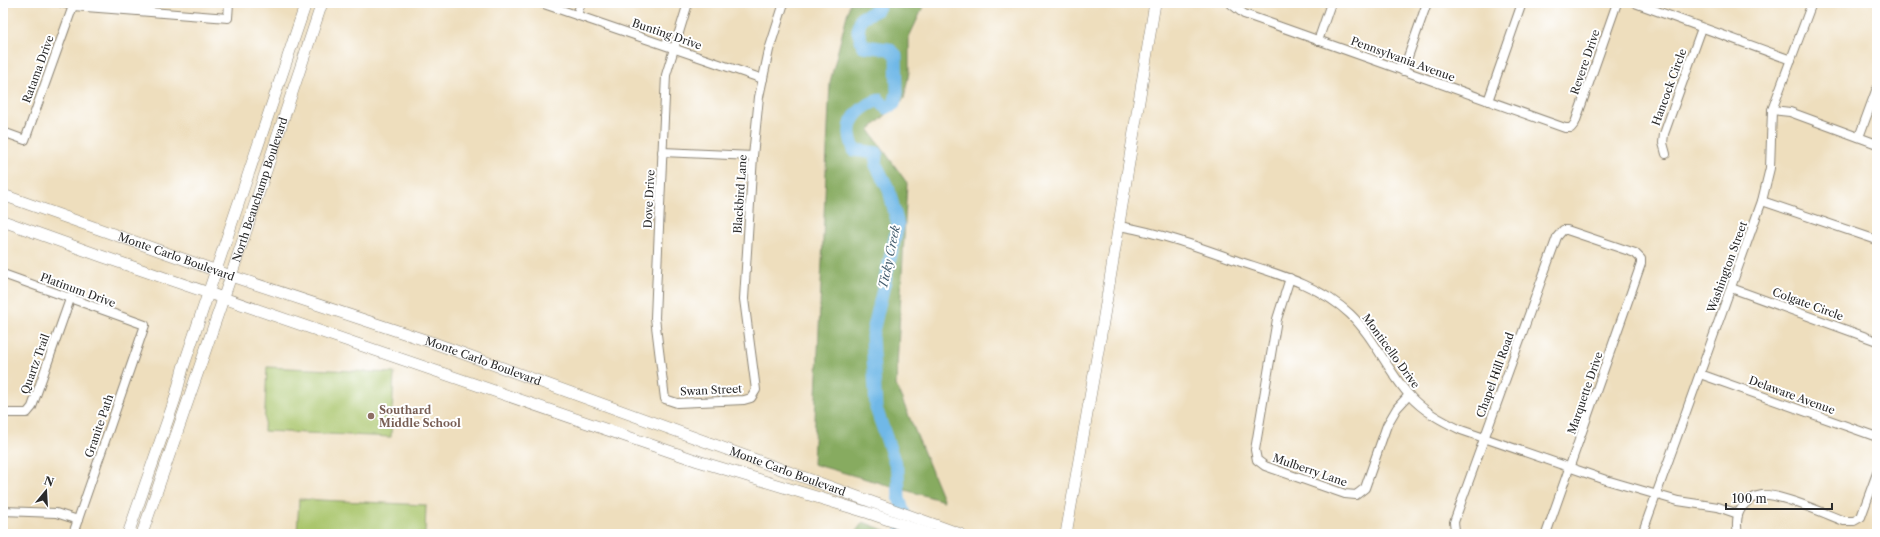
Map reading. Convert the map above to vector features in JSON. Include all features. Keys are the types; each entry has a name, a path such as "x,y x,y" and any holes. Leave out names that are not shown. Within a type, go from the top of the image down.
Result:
{"main road":[{"name":"North Beauchamp Boulevard","path":"128,534 175,399 183,368 306,3"},
{"name":"North Beauchamp Boulevard","path":"142,534 224,298 322,3"},
{"path":"1066,534 1119,226 1155,3"},
{"name":"Monte Carlo Boulevard","path":"3,195 216,271 434,343 872,508 929,534"},
{"name":"Monte Carlo Boulevard","path":"3,221 698,461 945,528 960,534"}],"street":[{"path":"62,3 73,6 228,18 229,3"},
{"name":"Bunting Drive","path":"541,3 763,79"},
{"path":"577,15 581,3"},
{"name":"Dove Drive","path":"665,399 655,318 666,75 688,3"},
{"name":"Blackbird Lane","path":"756,390 744,299 753,156 759,98 773,34 784,3"},
{"name":"Pennsylvania Avenue","path":"1230,3 1244,14 1565,128 1571,128"},
{"path":"1318,41 1331,3"},
{"path":"1403,71 1427,3"},
{"path":"1488,101 1522,3"},
{"name":"Revere Drive","path":"1571,128 1575,122 1617,3"},
{"path":"1635,3 1791,60"},
{"name":"Washington Street","path":"1642,534 1762,200 1770,168 1772,110 1812,3"},
{"name":"Ratama Drive","path":"3,132 25,140 73,6"},
{"name":"Hancock Circle","path":"1666,154 1663,143 1664,134 1702,28"},
{"path":"1859,137 1877,88"},
{"path":"1772,110 1790,112 1877,144"},
{"path":"662,152 753,156"},
{"path":"1762,200 1877,240"},
{"name":"Monticello Drive","path":"1119,226 1168,236 1290,278 1314,289 1350,314 1364,329 1409,395 1440,420 1483,438 1570,468 1690,504 1718,507 1738,514"},
{"name":"Chapel Hill Road","path":"1456,532 1454,522 1556,237 1563,230 1572,231 1635,253 1641,259"},
{"name":"Marquette Drive","path":"1546,534 1640,268 1641,259"},
{"name":"Platinum Drive","path":"3,274 145,325"},
{"name":"Mulberry Lane","path":"1290,278 1277,319 1255,450 1257,460 1266,466 1345,494 1356,495 1365,488 1393,414 1409,395"},
{"name":"Colgate Circle","path":"1731,288 1877,341"},
{"name":"Quartz Trail","path":"3,412 27,413 32,407 70,299"},
{"name":"Granite Path","path":"73,534 145,325"},
{"name":"Delaware Avenue","path":"1700,374 1877,437"},
{"name":"Swan Street","path":"665,399 677,403 744,400 751,398 756,390"},
{"path":"1738,534 1738,514 1746,502 1754,498 1770,495 1844,521 1854,521 1861,516 1877,473"},
{"path":"3,512 56,514 78,520"}],"green space":[{"path":"850,3 925,3 909,37 909,72 904,99 869,130 907,183 896,385 944,501 813,464 830,82"},
{"path":"267,367 394,373 391,437 264,431"},
{"path":"299,499 426,505 425,534 297,534"},
{"path":"863,522 894,534 854,534"}],"waterway":[{"name":"Ticky Creek","path":"881,3 877,10 861,18 858,31 863,46 889,49 896,55 897,93 894,104 886,108 879,100 873,102 858,112 854,117 850,128 850,138 854,150 877,153 876,165 889,190 898,225 872,336 876,408 898,472 899,498 906,520 901,534"}],"place":[{"name":"Southard Middle School","path":"371,416"}]}
